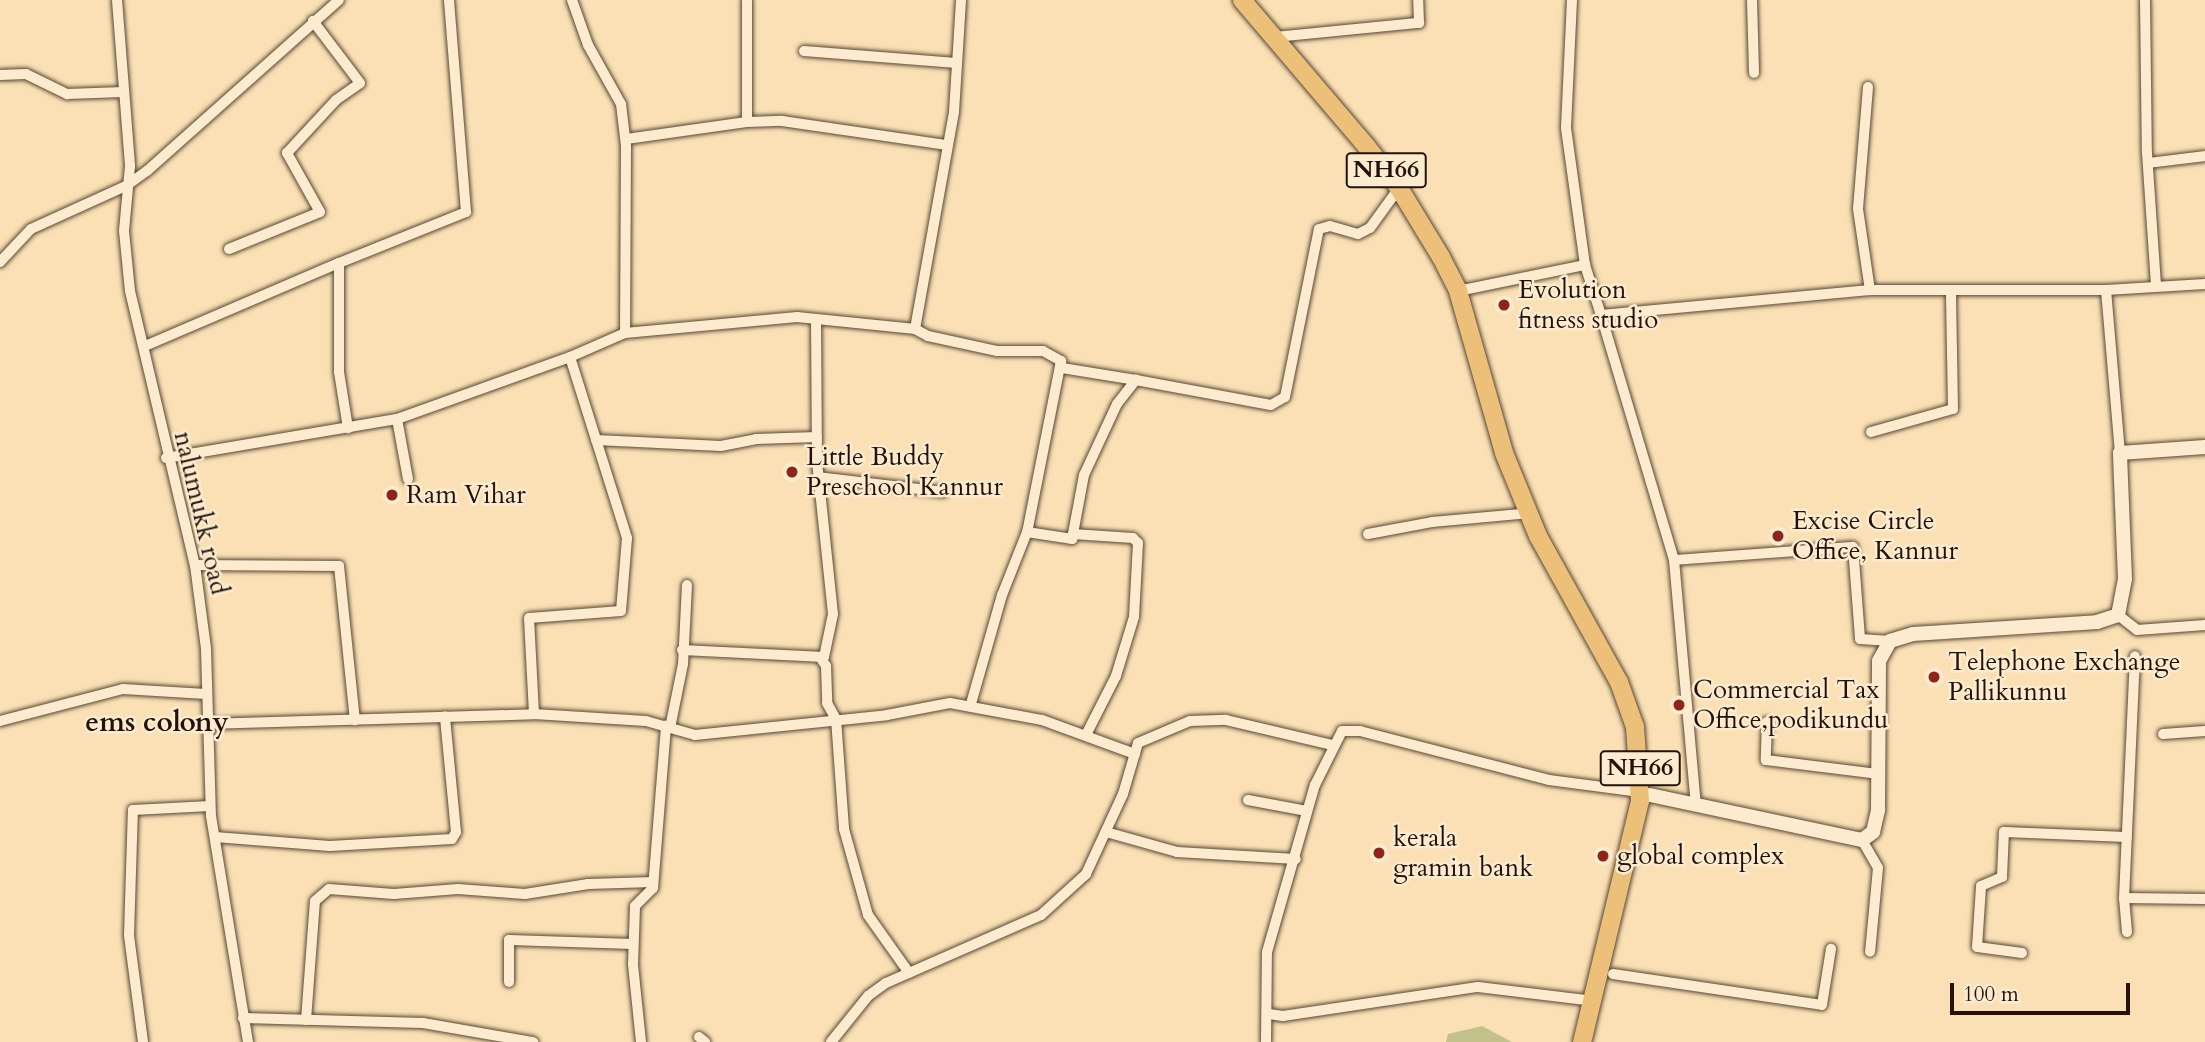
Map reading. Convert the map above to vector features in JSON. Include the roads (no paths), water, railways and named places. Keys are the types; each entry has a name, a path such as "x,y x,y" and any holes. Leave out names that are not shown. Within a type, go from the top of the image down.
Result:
{"highway":[{"name":"NH66","path":"1242,0 1399,188 1458,290 1504,453 1530,513 1544,529 1637,699 1650,757 1613,974 1594,1042"},
{"name":"NH66","path":"1582,1042 1595,1001 1645,793"}],"main road":[{"path":"1645,793 1862,841 1873,832 1880,774 1879,661 1890,641 1913,634 2098,622 2118,615 2125,579 2120,453 2205,447"}],"street":[{"name":"nalumukk road","path":"117,0 130,166 126,186 124,231 130,291 158,393 166,458 195,565 206,649 210,806 234,975 248,1042"},
{"path":"0,262 31,229 126,186 211,118 313,21 339,0"},
{"path":"145,346 466,212 449,0"},
{"path":"572,0 588,45 621,104 625,139 625,333"},
{"path":"747,0 747,122"},
{"path":"915,329 947,145 961,0"},
{"path":"1275,37 1419,23 1418,0"},
{"path":"1572,0 1566,128 1585,265 1674,560 1696,805"},
{"path":"1752,0 1754,73"},
{"path":"2145,0 2148,163 2156,286"},
{"path":"229,249 320,212 288,153 337,100 360,83 313,21"},
{"path":"804,51 957,63"},
{"path":"0,75 26,74 67,94 123,92"},
{"path":"1868,87 1858,209 1870,290"},
{"path":"625,139 747,122 782,121 947,145"},
{"path":"2148,163 2205,156"},
{"path":"1062,368 1271,405 1285,397 1320,229 1330,226 1358,234 1370,228 1399,188"},
{"path":"339,263 339,372 348,428"},
{"path":"1458,290 1585,265"},
{"path":"1601,315 1870,290 2106,290 2205,284"},
{"path":"1871,432 1953,409 1951,290"},
{"path":"2106,290 2120,453"},
{"path":"682,650 824,657 833,614 818,477 816,319"},
{"path":"166,458 397,419 570,357 625,333 816,319 915,329 928,336 997,351 1053,353 1062,368 1027,532 1002,595 970,707"},
{"path":"534,714 529,618 621,611 627,538 570,357"},
{"path":"1027,532 1072,539 1084,475 1118,404 1136,380"},
{"path":"397,419 408,479"},
{"path":"596,440 721,446 756,439 817,437"},
{"path":"818,477 943,492"},
{"path":"1368,534 1432,522 1530,513"},
{"path":"1073,534 1133,538 1139,555 1134,617 1116,676 1087,735"},
{"path":"1674,560 1853,547 1860,639 1890,641"},
{"path":"195,565 339,566 355,720"},
{"path":"641,1042 633,944 635,906 653,882 668,727 682,650 687,585"},
{"path":"2118,615 2137,630 2205,625"},
{"path":"2127,932 2124,898 2135,656"},
{"path":"820,657 827,666 827,703 836,719 844,828 868,915 909,973"},
{"path":"0,721 123,689 206,694"},
{"path":"206,724 534,714 646,721 695,735 950,703 1042,720 1135,754"},
{"path":"215,837 330,846 452,839 456,832 444,717"},
{"path":"831,1042 868,996 909,973 1041,915 1086,873 1107,832 1138,743 1190,721 1214,720 1332,745"},
{"path":"1767,722 1766,760 1880,774"},
{"path":"1266,1042 1269,1014 1267,952 1296,859 1307,811 1332,745 1342,731 1360,731 1506,771 1645,793"},
{"path":"2163,734 2205,731"},
{"path":"1248,800 1307,811"},
{"path":"143,1042 130,935 133,810 210,806"},
{"path":"1107,832 1177,852 1296,859"},
{"path":"2022,953 1978,947 1981,886 2002,877 2004,832 2127,837"},
{"path":"1862,841 1878,868 1870,951"},
{"path":"306,1020 315,901 329,890 394,894 458,889 537,893 588,884 653,882"},
{"path":"2124,898 2205,899"},
{"path":"509,982 509,940 633,944"},
{"path":"1613,974 1822,1005 1831,948"},
{"path":"1269,1014 1283,1016 1478,987 1595,1001"},
{"path":"243,1018 423,1023 533,1042"}],"place":[{"name":"Evolution fitness studio","path":"1504,305"},
{"name":"Little Buddy Preschool Kannur","path":"792,472"},
{"name":"Ram Vihar","path":"392,495"},
{"name":"Excise Circle Office, Kannur","path":"1778,536"},
{"name":"Telephone Exchange Pallikunnu","path":"1934,677"},
{"name":"Commercial Tax Office,podikundu","path":"1679,705"},
{"name":"kerala gramin bank","path":"1379,853"},
{"name":"global complex","path":"1603,856"}],"district":[{"name":"ems colony","path":"157,722"}]}
